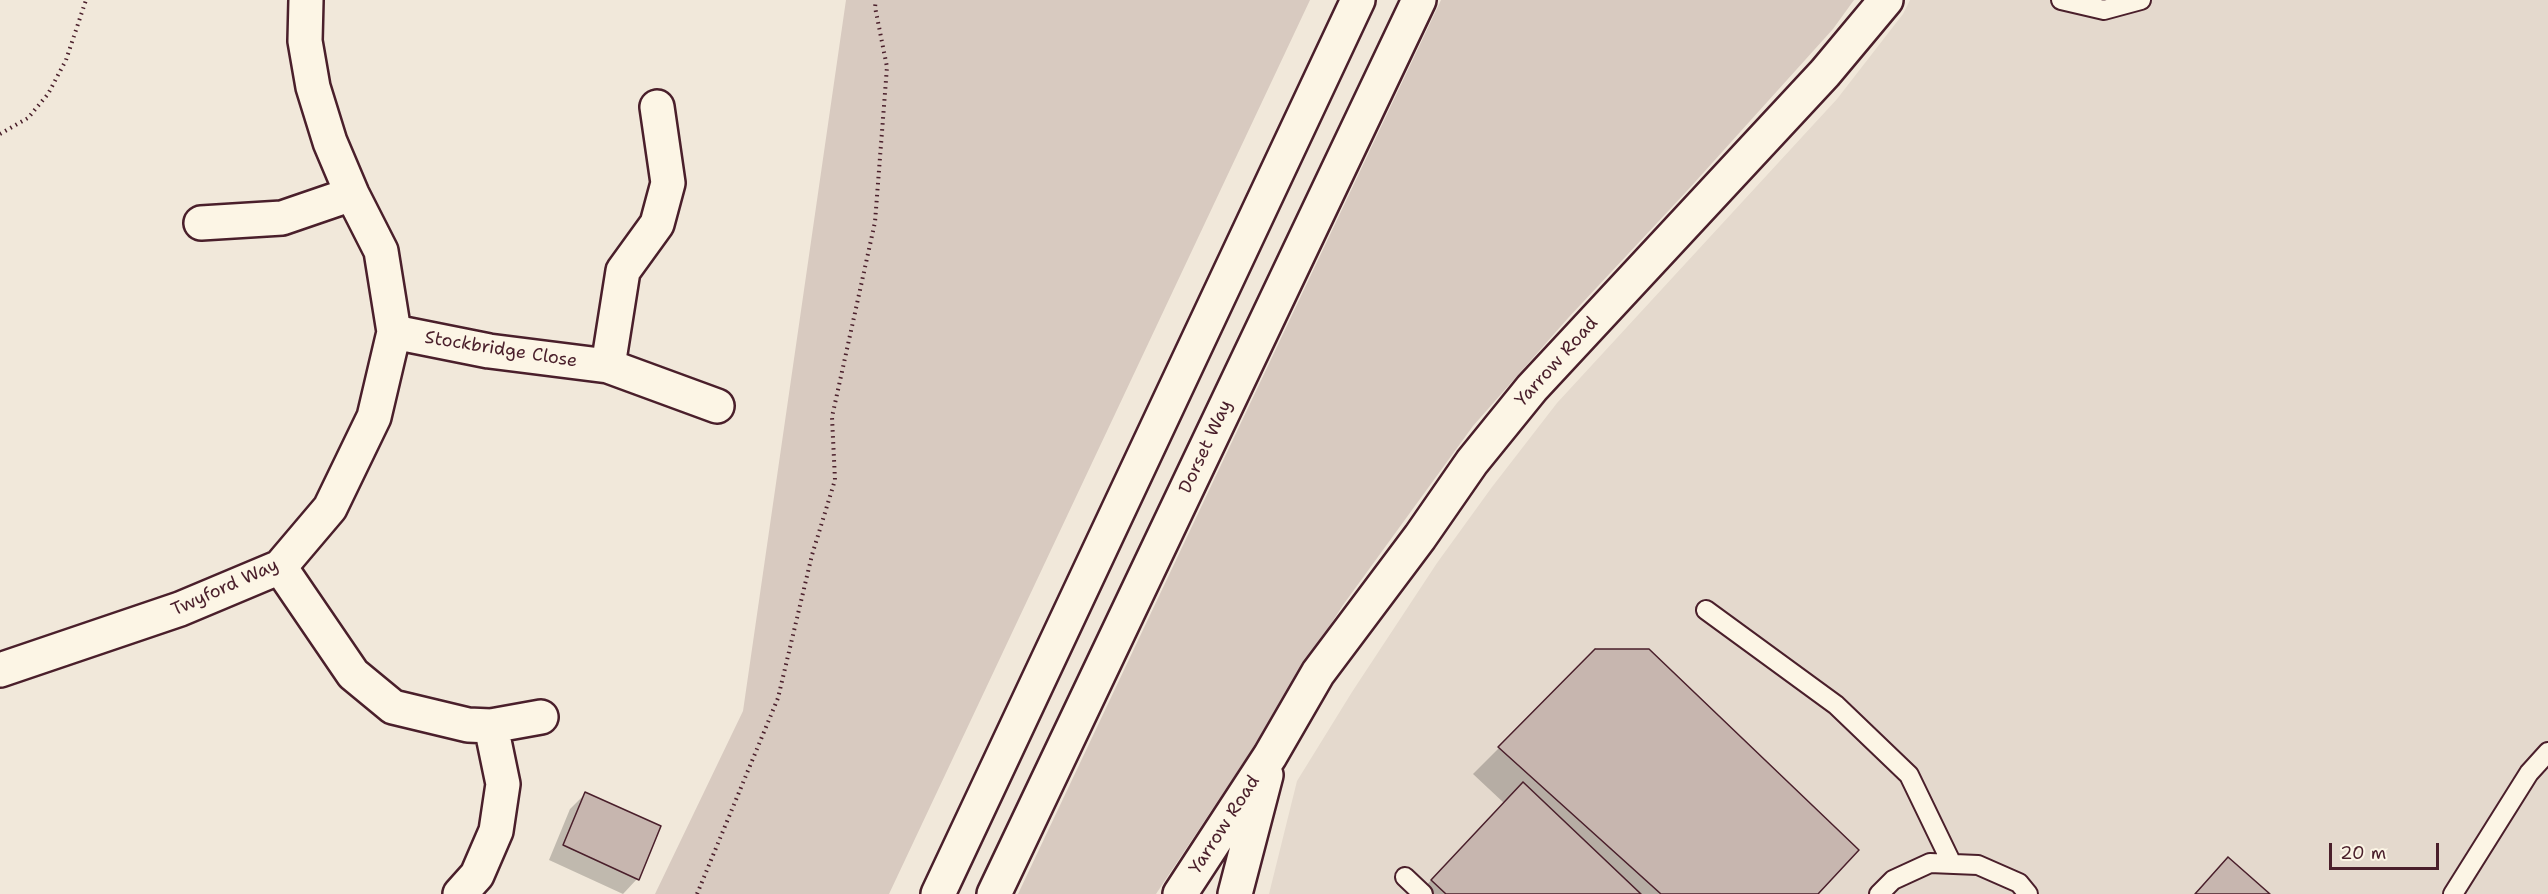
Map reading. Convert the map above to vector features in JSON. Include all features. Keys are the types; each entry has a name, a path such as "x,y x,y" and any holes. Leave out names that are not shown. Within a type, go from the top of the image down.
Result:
{"main road":[{"name":"Twyford Way","path":"1,668 180,609 280,567 330,508 374,417 394,332 381,251 352,194 330,142 313,87 304,41 306,0"},
{"path":"938,894 1358,0"},
{"name":"Dorset Way","path":"994,894 1419,0"},
{"name":"Yarrow Road","path":"1180,894 1270,756 1318,673 1420,537 1472,462 1532,388 1825,73 1886,0"},
{"path":"608,366 623,271 657,224 668,183 657,107"},
{"path":"201,223 282,218 352,194"},
{"name":"Stockbridge Close","path":"394,332 489,351 608,366 717,406"},
{"path":"280,567 352,674 393,707 468,725 491,726 541,717"},
{"path":"460,894 477,875 496,831 503,784 491,726"},
{"name":"Yarrow Road","path":"1235,894 1270,756"}],"lane":[{"path":"2061,0 2104,10 2141,0"},
{"path":"1706,610 1836,705 1909,775 1952,864"},
{"path":"2453,894 2529,773 2548,752"},
{"path":"1879,894 1893,880 1930,863 1978,865 2019,882 2028,894"},
{"path":"1405,877 1423,894"}],"path":[{"path":"0,134 28,118 48,94 66,60 86,0"},
{"path":"697,894 778,698 812,555 835,480 832,417 875,222 887,67 875,7 876,0"}],"shaded area":[{"path":"846,0 1310,0 889,894 655,894 743,711"},
{"path":"1441,0 1854,0 1833,29 1569,317 1473,426 1343,605 1245,760 1156,894 1018,894"},
{"path":"1910,0 2548,0 2548,894 1269,894 1297,781 1352,692 1437,563 1557,403 1837,99 1903,14"}],"building":[{"path":"1595,649 1649,649 1859,850 1818,894 1661,894 1498,747"},
{"path":"1523,782 1641,894 1446,894 1431,880"},
{"path":"585,792 661,826 639,880 563,845"},
{"path":"2228,857 2270,894 2195,894"}]}
